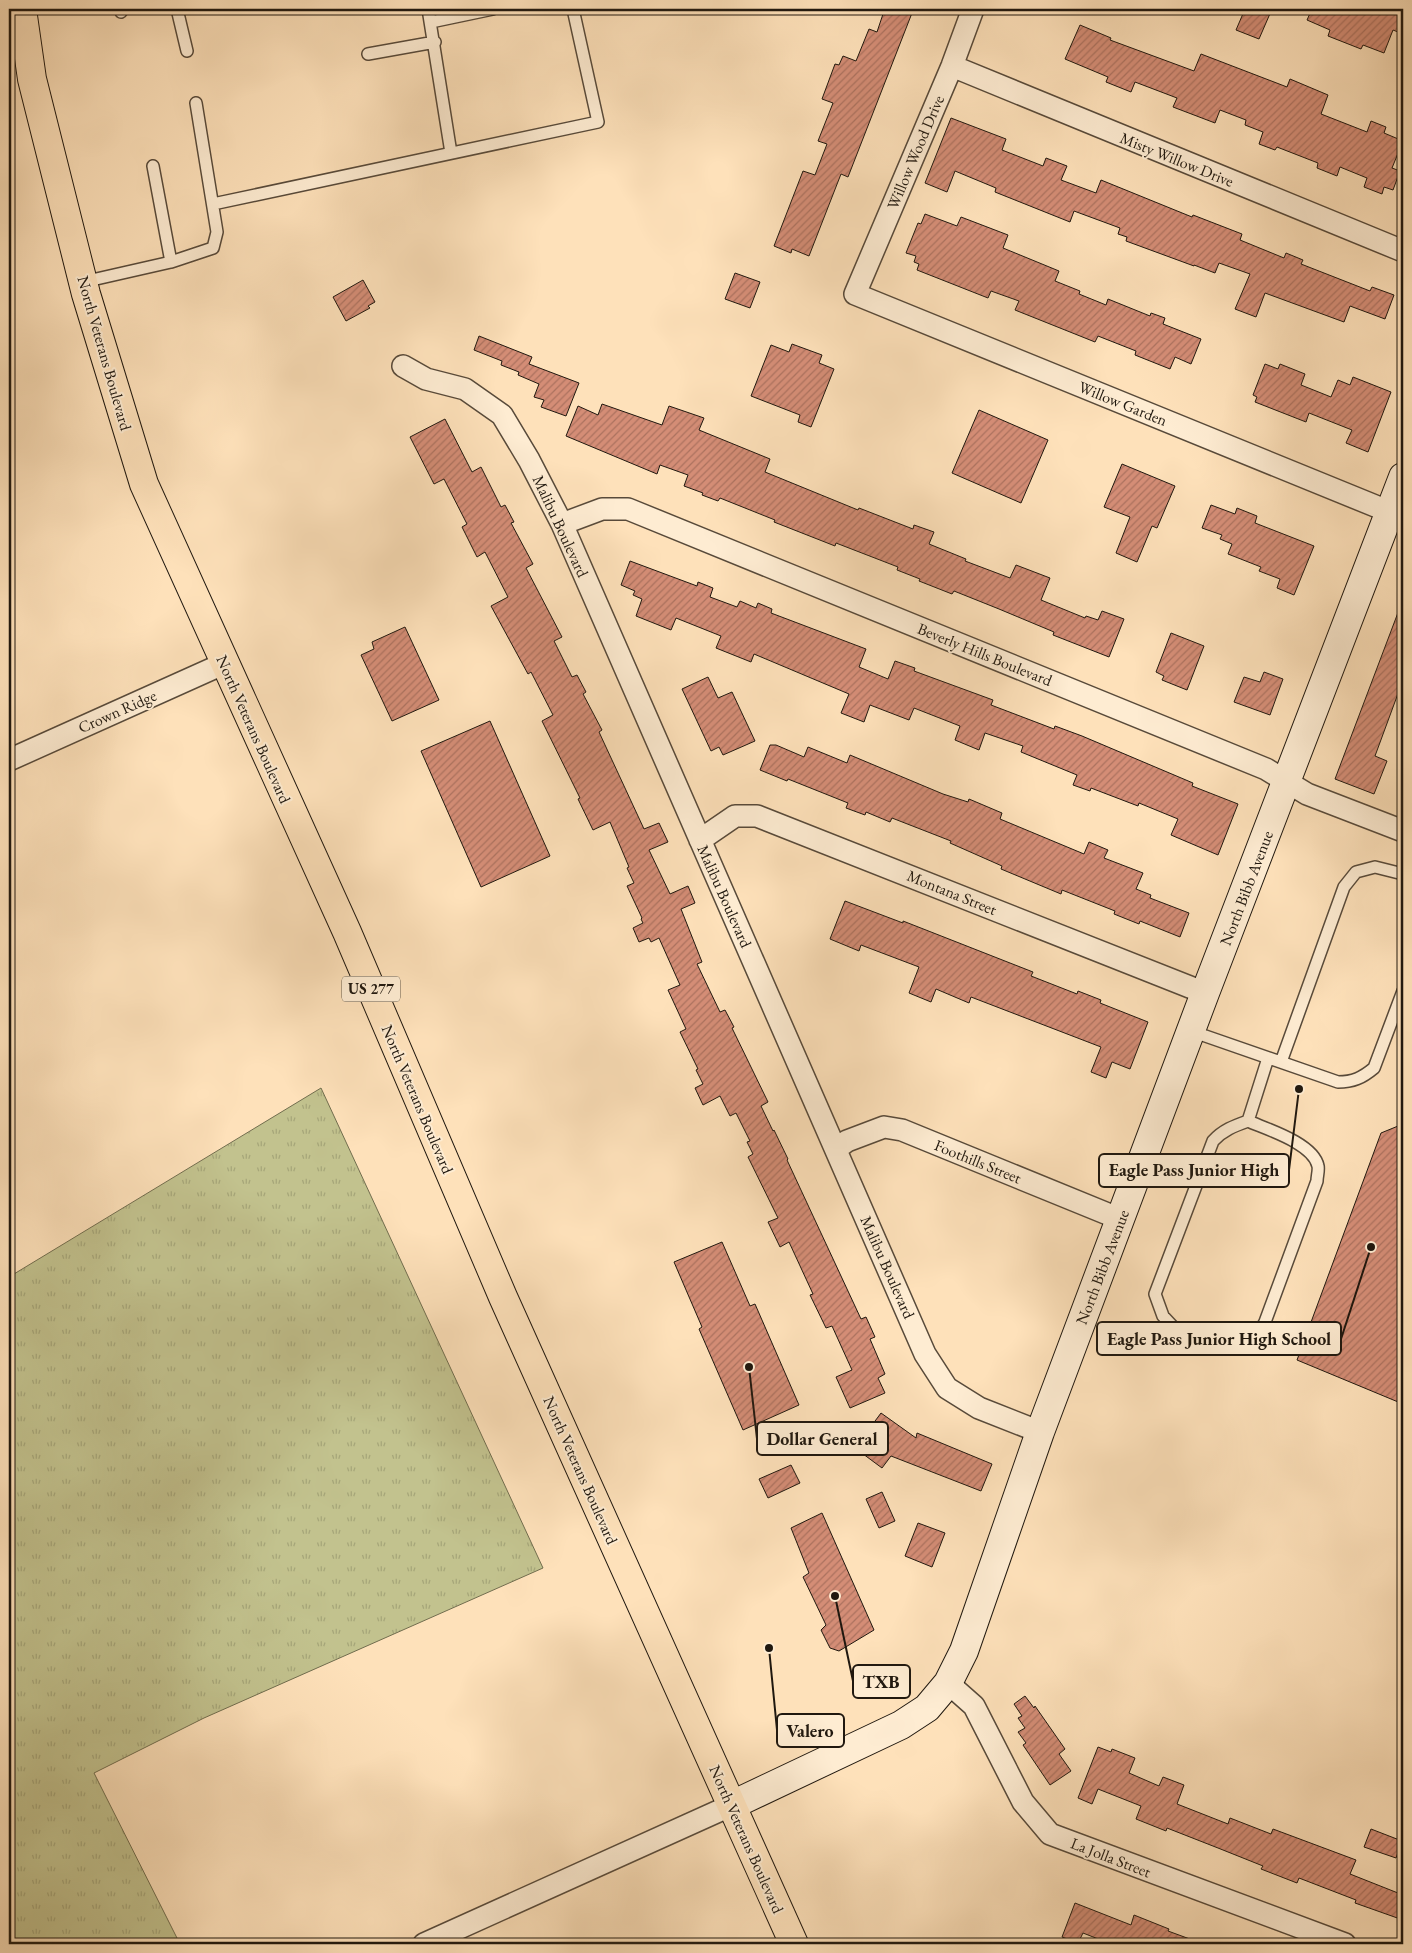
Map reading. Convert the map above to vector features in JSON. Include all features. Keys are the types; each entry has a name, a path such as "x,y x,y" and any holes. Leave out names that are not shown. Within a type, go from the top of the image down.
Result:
{"highway":[{"name":"North Veterans Boulevard","path":"22,9 32,79 83,282 144,484 347,932 503,1297 794,1944"}],"main road":[{"name":"North Bibb Avenue","path":"732,1805 901,1725 927,1708 948,1684 964,1651 1040,1432 1403,477"}],"street":[{"name":"Willow Wood Drive","path":"855,294 952,66 973,9"},
{"name":"Misty Willow Drive","path":"952,66 1403,252"},
{"name":"Willow Garden","path":"855,294 1390,512"},
{"name":"Malibu Boulevard","path":"403,366 426,378 465,389 502,415 529,460 562,524 925,1354 947,1388 979,1408 1040,1432"},
{"name":"Beverly Hills Boulevard","path":"562,524 602,509 628,509 1266,769 1308,794 1403,831"},
{"name":"Crown Ridge","path":"9,760 225,663"},
{"name":"Montana Street","path":"700,840 735,816 757,816 1206,993"},
{"name":"Foothills Street","path":"836,1149 847,1141 884,1126 902,1130 1120,1219"},
{"name":"La Jolla Street","path":"948,1684 974,1706 1023,1802 1050,1834 1345,1944"},
{"path":"424,1944 732,1805"}],"lane":[{"path":"177,9 187,51"},
{"path":"428,9 451,153"},
{"path":"431,22 493,9"},
{"path":"213,204 598,122 573,9"},
{"path":"368,54 434,42"},
{"path":"83,282 171,262 213,248 217,232 196,103"},
{"path":"153,166 171,262"},
{"path":"1280,1062 1344,887 1356,872 1376,866 1403,874"},
{"path":"1191,1031 1338,1082 1352,1082 1374,1068 1403,991"},
{"path":"1248,1121 1291,1138 1308,1151 1318,1165 1317,1181 1265,1322 1257,1336 1240,1348 1225,1349 1178,1332 1162,1316 1155,1294 1213,1141 1220,1133 1248,1121 1268,1058"}],"green space":[{"path":"321,1088 543,1568 204,1718 94,1773 180,1944 9,1944 9,1277"}],"building":[{"path":"891,9 900,9 912,13 848,177 841,174 809,256 792,249 791,253 774,246 803,171 815,175 827,144 818,141 833,103 822,99 835,64 839,65 843,56 856,61 869,29 877,32 884,11 890,13"},
{"path":"1245,9 1272,9 1259,39 1236,30"},
{"path":"1312,9 1397,9 1403,11 1403,20 1398,32 1393,30 1384,53 1363,45 1361,49 1328,36 1330,30 1307,20"},
{"path":"1080,25 1111,38 1110,40 1194,71 1201,54 1287,87 1290,79 1328,95 1321,114 1367,132 1371,121 1386,127 1384,133 1403,141 1392,168 1400,171 1393,190 1384,187 1382,194 1364,187 1367,178 1340,167 1337,176 1317,168 1318,163 1277,147 1275,150 1259,144 1263,132 1245,125 1246,120 1220,110 1215,123 1173,107 1177,98 1135,82 1131,92 1106,82 1108,77 1065,59"},
{"path":"951,118 1006,139 1002,150 1043,166 1046,158 1067,166 1061,180 1096,193 1101,180 1192,217 1193,215 1242,234 1240,240 1284,258 1286,253 1303,260 1301,264 1370,291 1372,287 1394,295 1385,319 1350,306 1344,322 1265,293 1256,317 1235,309 1250,274 1219,263 1215,273 1194,266 1126,241 1127,237 1118,234 1120,228 1074,211 1070,222 995,192 996,188 955,171 947,192 925,183"},
{"path":"925,214 957,226 961,217 1008,235 1003,248 1059,271 1055,281 1080,291 1079,294 1106,305 1108,299 1150,316 1151,313 1165,318 1163,324 1201,339 1191,364 1175,357 1170,369 1135,355 1136,351 1098,336 1095,342 1015,310 1019,301 991,291 988,298 917,270 919,264 914,262 916,256 906,253 918,223 921,224"},
{"path":"735,273 760,282 750,308 725,299"},
{"path":"363,280 375,302 368,306 370,308 346,321 333,297"},
{"path":"479,336 532,357 529,364 579,383 566,416 541,407 544,400 534,397 539,384 518,375 519,372 501,365 502,361 474,350"},
{"path":"792,344 822,355 819,363 834,369 811,427 798,422 800,415 751,396 771,345 789,352"},
{"path":"1265,364 1278,369 1280,364 1305,374 1301,385 1331,397 1338,380 1350,385 1353,377 1391,392 1368,452 1346,443 1352,430 1309,413 1306,422 1255,402 1257,397 1253,395"},
{"path":"602,404 662,425 669,406 704,418 699,430 770,459 765,472 858,510 859,508 913,529 914,525 934,532 929,544 966,559 965,561 1010,578 1016,565 1050,578 1041,600 1085,618 1086,616 1098,620 1102,611 1124,619 1109,657 1053,635 1054,632 954,591 952,594 919,581 920,579 897,570 898,567 836,543 835,546 720,498 718,501 702,495 703,493 684,486 688,475 660,465 657,474 566,436 578,406 598,415"},
{"path":"979,410 1048,440 1021,503 952,473"},
{"path":"445,419 472,472 481,467 501,507 505,505 514,522 511,523 533,564 526,568 562,637 554,641 572,677 577,675 586,692 583,694 602,730 599,732 644,829 659,823 668,842 649,850 670,894 688,886 695,903 681,909 702,962 697,964 720,1012 725,1010 734,1027 732,1028 768,1102 761,1106 788,1159 861,1319 866,1317 875,1337 870,1339 885,1374 878,1378 885,1393 850,1408 836,1377 852,1370 832,1326 826,1328 810,1295 813,1294 789,1242 780,1247 768,1222 778,1218 748,1157 753,1154 747,1142 750,1141 736,1113 730,1116 720,1096 703,1105 695,1088 703,1084 680,1032 686,1029 668,990 680,985 659,938 651,942 649,938 639,942 633,928 643,923 642,918 627,886 634,883 610,822 593,830 578,799 580,798 542,721 553,715 531,672 528,674 491,606 508,597 485,552 477,557 462,527 467,524 444,479 434,484 410,437"},
{"path":"1122,464 1175,486 1157,528 1152,526 1137,562 1116,553 1130,517 1104,507"},
{"path":"1211,505 1235,514 1237,508 1257,516 1255,523 1314,546 1294,595 1277,588 1280,579 1259,571 1261,567 1228,554 1232,544 1220,539 1222,535 1202,528"},
{"path":"630,561 697,586 698,582 713,588 710,597 737,607 740,601 756,608 758,603 772,609 771,613 866,649 859,667 888,679 895,661 915,668 914,671 993,700 991,705 1054,729 1055,726 1082,736 1193,783 1192,786 1238,804 1218,855 1171,835 1178,819 1139,803 1138,806 1091,788 1090,791 1073,785 1077,775 1021,752 1023,746 985,733 979,750 955,740 960,726 914,708 909,720 870,705 864,722 841,713 849,694 754,654 751,662 716,648 721,636 676,618 671,630 636,616 642,599 633,595 635,591 621,585"},
{"path":"1402,602 1403,680 1375,756 1387,761 1374,794 1335,779"},
{"path":"405,627 439,700 392,721 361,655 374,649 372,642"},
{"path":"1171,633 1204,646 1187,690 1162,680 1164,676 1156,672"},
{"path":"1264,672 1283,679 1270,715 1234,702 1244,677 1260,682"},
{"path":"708,677 718,698 732,692 755,741 723,755 719,747 711,751 682,689"},
{"path":"490,721 550,856 481,887 421,751"},
{"path":"770,745 776,745 804,757 808,747 847,763 850,755 943,794 968,802 969,799 1002,813 1000,819 1084,854 1089,842 1108,850 1104,858 1143,873 1136,889 1151,895 1150,898 1189,913 1180,937 1140,921 1139,924 1114,914 1115,911 1062,890 1061,894 1001,869 1002,866 950,843 951,841 892,818 890,822 866,812 865,815 846,808 848,803 760,770"},
{"path":"845,901 903,923 903,921 1033,972 1031,976 1077,994 1078,991 1101,1000 1100,1003 1148,1022 1130,1069 1112,1062 1106,1078 1091,1072 1101,1047 971,997 969,1003 936,989 931,1002 909,993 919,967 861,945 859,951 830,939"},
{"path":"1403,1124 1403,1404 1297,1360 1381,1133"},
{"path":"722,1242 750,1306 755,1304 799,1405 743,1430 699,1329 702,1327 674,1262"},
{"path":"881,1413 916,1438 917,1433 992,1464 981,1491 891,1456 882,1468 855,1448"},
{"path":"791,1465 800,1483 768,1498 759,1479"},
{"path":"882,1492 895,1521 879,1528 866,1499"},
{"path":"822,1513 874,1630 839,1651 830,1648 821,1630 826,1625 803,1577 809,1573 791,1528"},
{"path":"918,1523 945,1533 932,1567 905,1556"},
{"path":"1025,1696 1034,1708 1035,1706 1065,1749 1059,1754 1071,1771 1050,1785 1023,1745 1026,1743 1018,1732 1025,1728 1018,1718 1022,1716 1014,1704"},
{"path":"1098,1747 1111,1752 1112,1749 1135,1758 1129,1773 1159,1786 1163,1777 1184,1785 1177,1804 1228,1824 1230,1818 1271,1834 1273,1829 1356,1860 1350,1874 1403,1895 1403,1920 1355,1903 1356,1900 1299,1878 1297,1883 1261,1869 1263,1866 1218,1848 1167,1828 1166,1831 1136,1819 1141,1806 1098,1789 1092,1804 1078,1798"},
{"path":"1371,1829 1402,1841 1396,1858 1364,1847"},
{"path":"1075,1903 1131,1925 1134,1915 1169,1929 1168,1931 1198,1942 1198,1944 1111,1944 1083,1933 1078,1943 1062,1937"}],"place":[{"name":"Eagle Pass Junior High","path":"1299,1089"},
{"name":"Eagle Pass Junior High School","path":"1371,1247"},
{"name":"Dollar General","path":"749,1367"},
{"name":"TXB","path":"835,1596"},
{"name":"Valero","path":"769,1648"}]}
